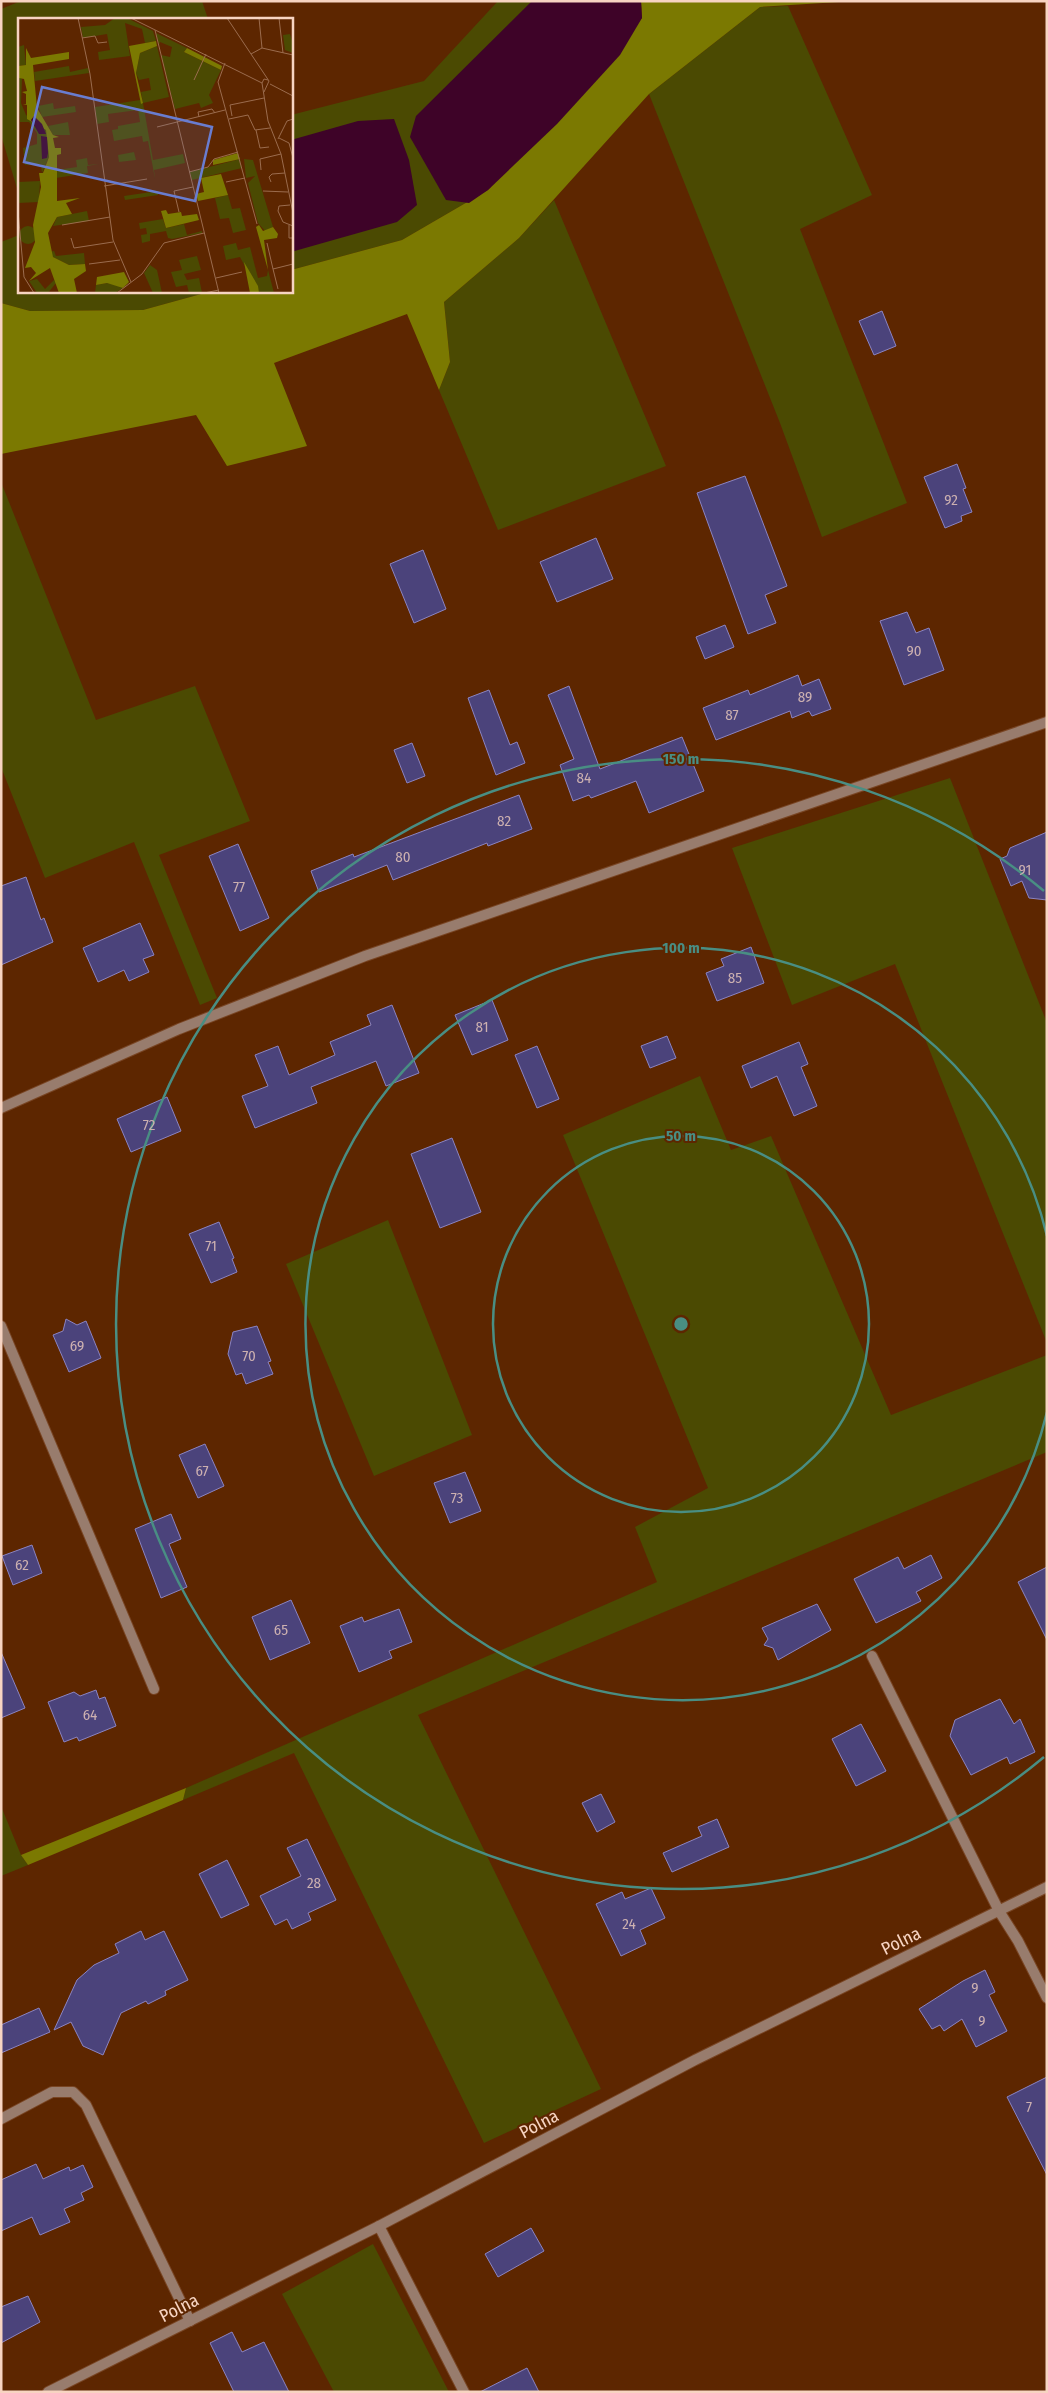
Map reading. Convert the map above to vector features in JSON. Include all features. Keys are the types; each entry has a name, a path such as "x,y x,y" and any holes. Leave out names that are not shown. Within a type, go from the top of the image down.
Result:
{"street":[{"path":"1,1108 179,1029 365,956 1047,722"},
{"path":"1,1326 154,1689"},
{"path":"872,1656 999,1911 1018,1941 1047,1998"},
{"name":"Polna","path":"48,2392 379,2226 695,2060 1047,1888"},
{"path":"1,2119 52,2092 73,2092 86,2105 190,2321"},
{"path":"379,2226 464,2392"}],"shaded area":[{"path":"21,1 202,1 208,18 18,18 18,192 1,135 1,9"},
{"path":"498,1 641,1 488,190 402,240 292,270 292,115 424,81"},
{"path":"532,1 641,1 642,18 620,55 557,124 488,190 469,203 446,200 410,137 416,116"},
{"path":"641,1 855,1 760,7 649,94 519,238 444,302 450,362 439,390 407,314 274,363 307,446 227,466 196,415 1,454 1,303 30,311 143,310 208,292 292,292 292,270 402,240 488,190 642,18"},
{"path":"788,6 872,195 800,229 907,503 822,537 780,423 649,94 760,7"},
{"path":"394,119 409,160 417,205 397,222 292,252 292,140 358,121"},
{"path":"554,200 666,466 498,530 439,390 450,362 444,302 519,238"},
{"path":"18,235 18,292 208,292 143,310 30,311 1,303 1,242"},
{"path":"1,482 96,720 195,686 250,821 159,855 217,998 200,1005 134,842 45,878 1,767"},
{"path":"950,778 1047,1023 1047,1343 895,964 792,1005 732,848"},
{"path":"700,1076 731,1150 771,1136 891,1415 1047,1355 1047,1452 418,1715 601,2089 484,2143 294,1753 183,1800 186,1788 657,1582 635,1527 708,1488 563,1135"},
{"path":"388,1220 472,1435 374,1476 286,1264"},
{"path":"186,1788 183,1800 28,1865 21,1855"},
{"path":"1,1806 21,1855 28,1865 1,1876"},
{"path":"373,2244 449,2392 334,2392 282,2294"}],"building":[{"path":"882,311 896,346 874,355 859,321"},
{"path":"957,464 966,488 963,489 972,512 961,516 962,521 945,528 924,477"},
{"path":"745,476 787,586 765,595 776,623 748,634 697,493"},
{"path":"596,538 613,579 557,602 540,562"},
{"path":"423,550 446,609 414,623 390,564"},
{"path":"907,612 916,633 929,628 944,670 904,685 880,621"},
{"path":"725,625 734,647 705,659 696,637"},
{"path":"798,675 802,686 819,679 831,709 812,716 809,711 792,718 790,711 716,740 703,708 748,690 750,695"},
{"path":"569,686 600,769 682,737 704,791 649,813 636,781 591,798 589,795 573,801 560,765 574,759 548,695"},
{"path":"489,690 510,745 517,742 525,763 496,775 468,698"},
{"path":"412,743 425,776 407,783 394,750"},
{"path":"519,795 532,829 488,846 487,843 393,880 387,865 319,892 311,871 353,854 354,857"},
{"path":"1047,832 1047,900 1029,898 1022,881 1011,886 1000,859 1007,856 1010,848"},
{"path":"238,844 269,918 240,931 209,856"},
{"path":"26,877 41,920 44,918 53,942 1,965 1,886"},
{"path":"140,923 154,955 143,959 149,972 129,981 124,970 98,982 83,948"},
{"path":"751,947 764,983 717,1001 706,973 724,966 721,959"},
{"path":"492,1000 508,1040 472,1055 455,1015"},
{"path":"392,1005 419,1073 386,1086 376,1061 311,1087 317,1103 255,1128 242,1096 268,1086 255,1055 278,1046 289,1075 335,1055 330,1042 371,1025 367,1015"},
{"path":"667,1036 676,1058 650,1068 641,1046"},
{"path":"799,1042 808,1064 801,1067 817,1106 794,1116 777,1076 751,1088 742,1066"},
{"path":"537,1046 559,1099 537,1108 515,1055"},
{"path":"167,1097 181,1131 131,1152 117,1119"},
{"path":"452,1138 481,1212 440,1228 411,1154"},
{"path":"219,1222 234,1258 232,1259 237,1272 211,1283 189,1234"},
{"path":"66,1319 77,1325 86,1321 101,1358 69,1372 53,1335 63,1331"},
{"path":"257,1326 271,1361 268,1362 273,1374 246,1384 242,1373 236,1375 228,1354 233,1332"},
{"path":"205,1444 224,1486 198,1498 179,1455"},
{"path":"465,1472 481,1511 450,1523 434,1483"},
{"path":"171,1514 181,1539 169,1544 187,1587 161,1598 135,1529"},
{"path":"32,1545 42,1573 13,1585 2,1556"},
{"path":"931,1555 942,1578 916,1592 921,1601 876,1623 854,1579 898,1557 904,1569"},
{"path":"1047,1567 1047,1640 1018,1582"},
{"path":"291,1600 310,1643 270,1660 252,1617"},
{"path":"817,1604 831,1630 778,1660 773,1648 764,1645 768,1639 762,1628"},
{"path":"399,1609 412,1642 389,1651 392,1658 359,1672 340,1626 362,1617 364,1622"},
{"path":"1,1652 25,1708 1,1718"},
{"path":"96,1690 99,1699 105,1697 116,1726 79,1741 77,1737 64,1742 48,1702 74,1692 80,1696"},
{"path":"1000,1699 1014,1724 1020,1719 1035,1752 1010,1764 1007,1757 971,1775 950,1736 955,1720"},
{"path":"861,1724 886,1771 856,1786 832,1739"},
{"path":"601,1794 615,1822 597,1832 582,1803"},
{"path":"717,1819 729,1847 672,1872 663,1853 702,1836 698,1827"},
{"path":"307,1839 336,1900 308,1913 311,1920 292,1929 287,1919 275,1925 260,1896 301,1876 287,1848"},
{"path":"227,1860 249,1905 221,1918 199,1874"},
{"path":"651,1888 665,1918 640,1930 646,1944 621,1956 596,1904 622,1892 625,1899"},
{"path":"141,1931 145,1940 164,1931 188,1980 165,1991 166,1995 148,2004 146,2001 121,2013 103,2055 83,2046 71,2022 54,2030 77,1980 94,1965 119,1953 115,1944"},
{"path":"985,1970 995,1992 989,1995 1007,2031 976,2047 962,2019 944,2031 940,2025 932,2029 919,2009 963,1981"},
{"path":"39,2008 50,2032 1,2053 1,2025"},
{"path":"1047,2077 1047,2175 1007,2097"},
{"path":"36,2164 43,2179 69,2167 70,2171 83,2165 93,2187 81,2193 84,2200 64,2209 70,2222 40,2235 32,2217 1,2231 1,2180"},
{"path":"531,2228 544,2251 498,2277 485,2254"},
{"path":"28,2296 40,2322 1,2343 1,2307"},
{"path":"232,2332 242,2352 264,2342 289,2392 234,2392 210,2343"},
{"path":"527,2368 539,2392 480,2392"}]}
